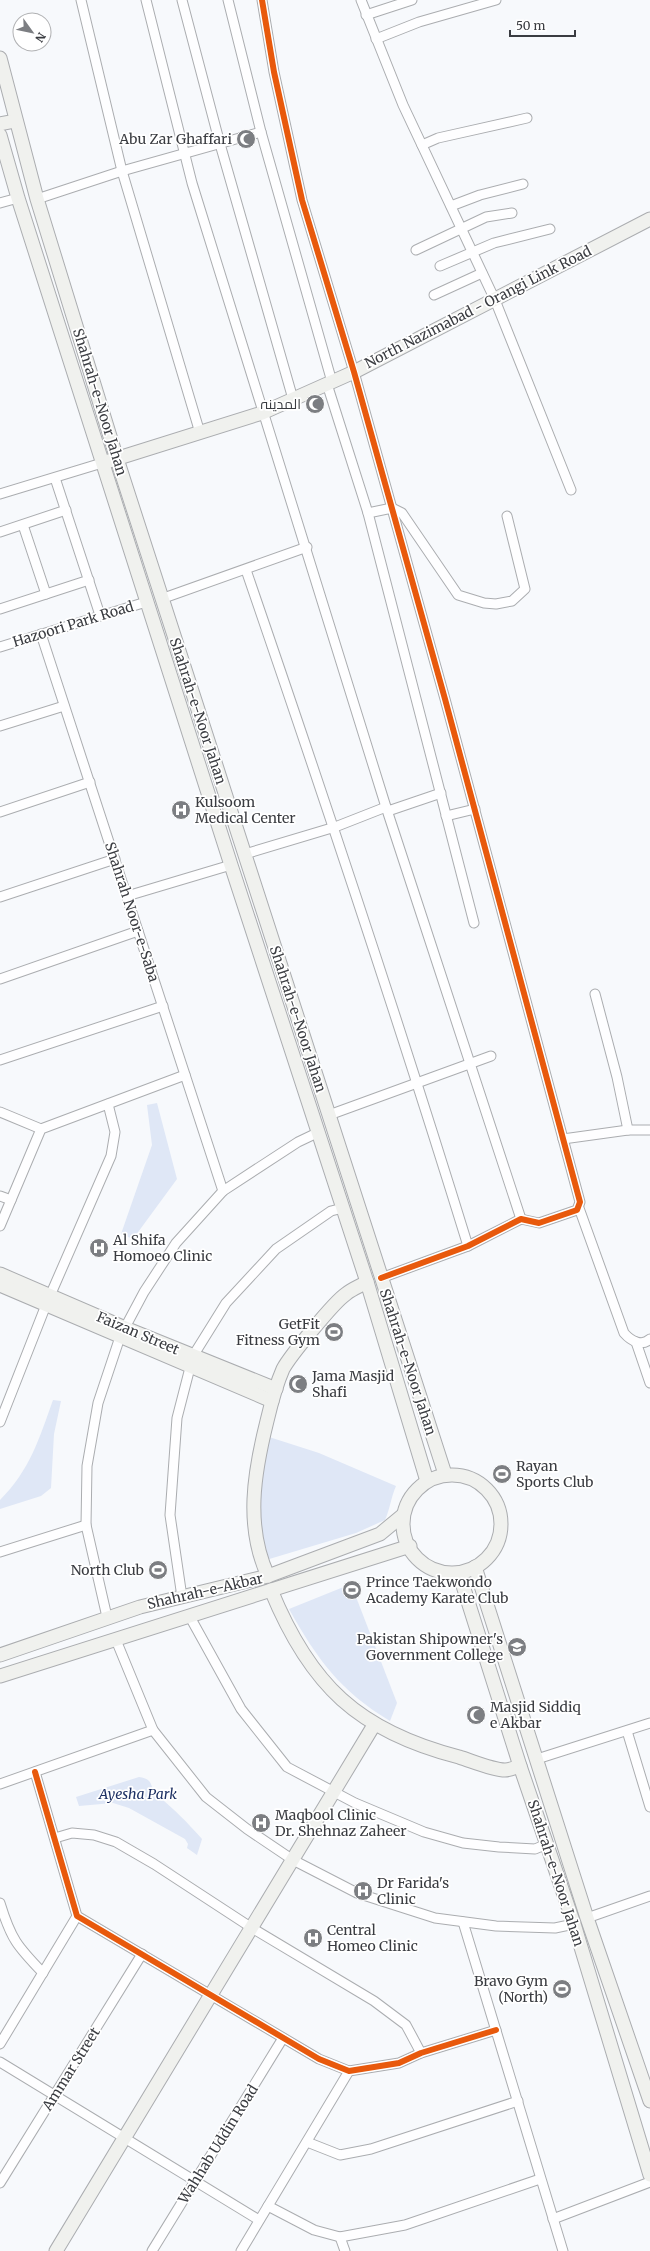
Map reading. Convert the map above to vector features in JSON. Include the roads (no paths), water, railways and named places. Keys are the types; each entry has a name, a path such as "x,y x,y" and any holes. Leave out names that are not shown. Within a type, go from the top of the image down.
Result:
{"main road":[{"name":"Shahrah-e-Noor Jahan","path":"0,58 15,121 37,199 117,459 161,599 246,854 445,1474"},
{"path":"0,124 15,121"},
{"name":"Shahrah-e-Noor Jahan","path":"0,135 18,198 146,602 303,1090 319,1132 428,1481"},
{"name":"North Nazimabad - Orangi Link Road","path":"102,463 262,413 354,372 650,219"},
{"path":"185,721 200,716"},
{"path":"303,1090 319,1084"},
{"name":"Faizan Street","path":"0,1274 48,1300 122,1333 274,1395"},
{"path":"268,1576 262,1564 253,1514 256,1464 274,1395 284,1368 325,1316 345,1294 367,1282"},
{"name":"Faizan Street","path":"0,1285 48,1300"},
{"path":"455,1473 471,1477 481,1484 494,1498 499,1510 500,1530 494,1549 486,1560 475,1567 459,1573 437,1571 427,1567 418,1560 405,1540 403,1514 410,1499 428,1481 445,1474 455,1473"},
{"name":"Shahrah-e-Akbar","path":"0,1655 107,1617 140,1607 268,1576 380,1534 403,1514"},
{"name":"Shahrah-e-Akbar","path":"0,1676 410,1546"},
{"name":"Shahrah-e-Noor Jahan","path":"475,1567 587,1918 650,2101"},
{"name":"Shahrah-e-Noor Jahan","path":"459,1573 520,1766 574,1924 650,2175"},
{"path":"271,1590 284,1621 307,1661 333,1693 374,1725 424,1748 506,1770 520,1766"},
{"path":"56,2251 126,2138 374,1725"}],"street":[{"path":"81,0 122,171 200,433"},
{"path":"146,0 184,154 262,413 307,547 387,809 521,1219"},
{"path":"182,0 220,144 293,399"},
{"path":"228,0 261,132 329,383 368,513 474,923"},
{"path":"262,0 274,72 302,200 354,372 475,809 580,1202 579,1208 624,1333 636,1342 644,1343 650,1339"},
{"path":"361,0 376,39 422,145 495,300 572,490"},
{"path":"366,15 412,0"},
{"path":"376,39 419,22 496,0"},
{"path":"422,145 438,138 527,118"},
{"path":"37,199 122,171 261,132"},
{"path":"451,206 480,195 523,184"},
{"path":"0,203 18,198"},
{"path":"416,250 486,217 512,213"},
{"path":"440,266 494,244 550,229"},
{"path":"434,295 482,273"},
{"path":"0,494 102,463"},
{"path":"55,478 100,615"},
{"path":"368,513 392,508 402,513 458,595 484,603 512,601 525,589 508,516"},
{"path":"0,532 66,510"},
{"path":"23,524 46,594"},
{"path":"161,599 246,570 307,547"},
{"path":"246,570 335,827 418,1084 468,1246"},
{"path":"0,607 89,580"},
{"name":"Hazoori Park Road","path":"0,647 146,602"},
{"name":"Shahrah Noor-e-Saba","path":"42,634 64,706 223,1191"},
{"path":"0,726 64,706"},
{"path":"0,812 90,782"},
{"path":"246,854 335,827 387,809 441,794"},
{"path":"446,816 475,809"},
{"path":"0,897 115,859"},
{"path":"127,896 231,865"},
{"path":"0,979 138,931"},
{"path":"595,994 617,1077 628,1130"},
{"path":"0,1060 163,1006"},
{"path":"329,1114 418,1084 469,1063 491,1056"},
{"path":"0,1112 41,1129 186,1075"},
{"path":"0,1422 48,1300 111,1156 115,1132 108,1104"},
{"path":"0,1226 41,1129"},
{"path":"563,1139 628,1130 650,1130"},
{"path":"107,1617 86,1525 87,1466 98,1403 122,1333 144,1292 176,1243 223,1191 298,1142 319,1132"},
{"path":"0,1196 11,1200"},
{"path":"182,1597 170,1515 177,1418 192,1361 226,1302 276,1249 331,1211 343,1208"},
{"path":"381,1278 468,1246 521,1219 539,1224 579,1208"},
{"path":"636,1342 650,1383"},
{"path":"0,1552 86,1525"},
{"path":"190,1617 241,1709 287,1767 333,1793 389,1818 463,1843 535,1849 547,1844"},
{"path":"116,1640 154,1730 206,1797 247,1829 293,1860 357,1893 436,1918 496,1926 530,1928 555,1928 574,1924"},
{"path":"537,1758 650,1723"},
{"path":"0,1784 154,1730"},
{"path":"627,1731 650,1807"},
{"path":"35,1772 77,1916 319,2059 349,2071 399,2063 421,2053 496,2030"},
{"path":"55,1838 72,1833 94,1835 116,1842 154,1864 252,1928 374,2001 406,2025 421,2053"},
{"path":"587,1918 650,1896"},
{"path":"0,1903 8,1930 18,1947 43,1973"},
{"path":"1,2042 77,1916"},
{"path":"463,1922 563,2251"},
{"name":"Ammar Street","path":"0,2183 142,1954"},
{"name":"Wahhab Uddin Road","path":"152,2251 283,2038"},
{"path":"0,2062 55,2094 260,2220"},
{"path":"240,2251 349,2071"},
{"path":"307,2142 340,2155 363,2151 444,2127 518,2101"},
{"path":"268,2206 314,2230 340,2237 405,2225 540,2179"},
{"path":"553,2219 650,2182"},
{"path":"340,2237 345,2251"}],"place":[{"name":"Abu Zar Ghaffari","path":"246,139"},
{"name":"المدینہ","path":"315,404"},
{"name":"Kulsoom Medical Center","path":"181,810"},
{"name":"Al Shifa Homoeo Clinic","path":"99,1248"},
{"name":"GetFit Fitness Gym","path":"334,1332"},
{"name":"Jama Masjid Shafi","path":"298,1384"},
{"name":"Rayan Sports Club","path":"502,1474"},
{"name":"North Club","path":"158,1570"},
{"name":"Prince Taekwondo Academy Karate Club","path":"352,1590"},
{"name":"Pakistan Shipowner's Government College","path":"517,1647"},
{"name":"Masjid Siddiq e Akbar","path":"476,1715"},
{"name":"Maqbool Clinic Dr. Shehnaz Zaheer","path":"261,1823"},
{"name":"Dr Farida's Clinic","path":"363,1891"},
{"name":"Central Homeo Clinic","path":"313,1938"},
{"name":"Bravo Gym (North)","path":"562,1989"}],"park label":[{"name":"Ayesha Park","path":"138,1794"}]}
